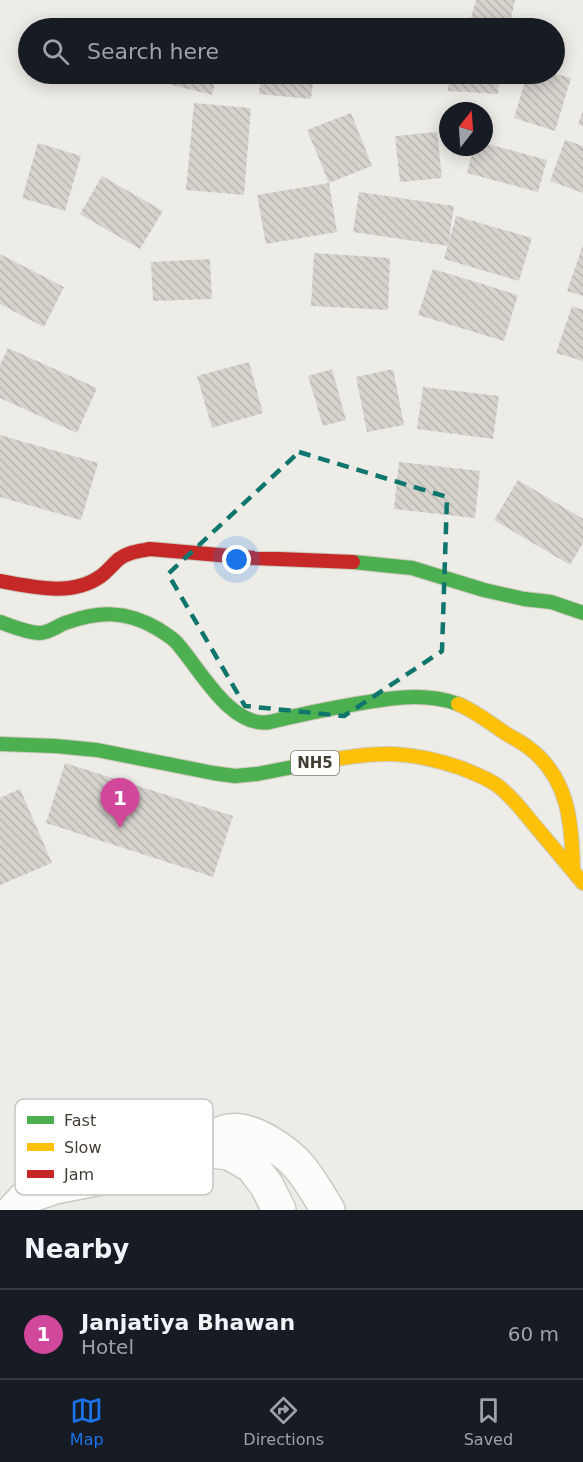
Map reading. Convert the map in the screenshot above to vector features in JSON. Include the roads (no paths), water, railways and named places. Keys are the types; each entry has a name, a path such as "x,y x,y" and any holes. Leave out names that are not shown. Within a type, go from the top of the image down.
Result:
{"main road":[{"path":"0,581 41,590 71,587 101,576 120,558 133,552 150,549 254,558 366,562 412,568 484,590 524,599 551,602 583,613"},
{"path":"0,622 39,633 47,632 80,618 107,613 142,620 174,641 214,690 242,717 258,723 386,699 416,696 443,699 466,708 534,752 553,776 562,791 570,817 573,870"},
{"name":"NH5","path":"0,744 97,750 235,776 359,755 384,753 413,755 440,761 474,773 497,785 515,802 583,883"}],"street":[{"path":"213,1138 226,1131 242,1131 262,1138 286,1154 301,1169 328,1210"},
{"path":"213,1151 229,1153 252,1166 267,1186 279,1210"},
{"path":"14,1210 26,1197 32,1195"}],"place":[{"name":"Janjatiya Bhawan","path":"120,828"}]}
